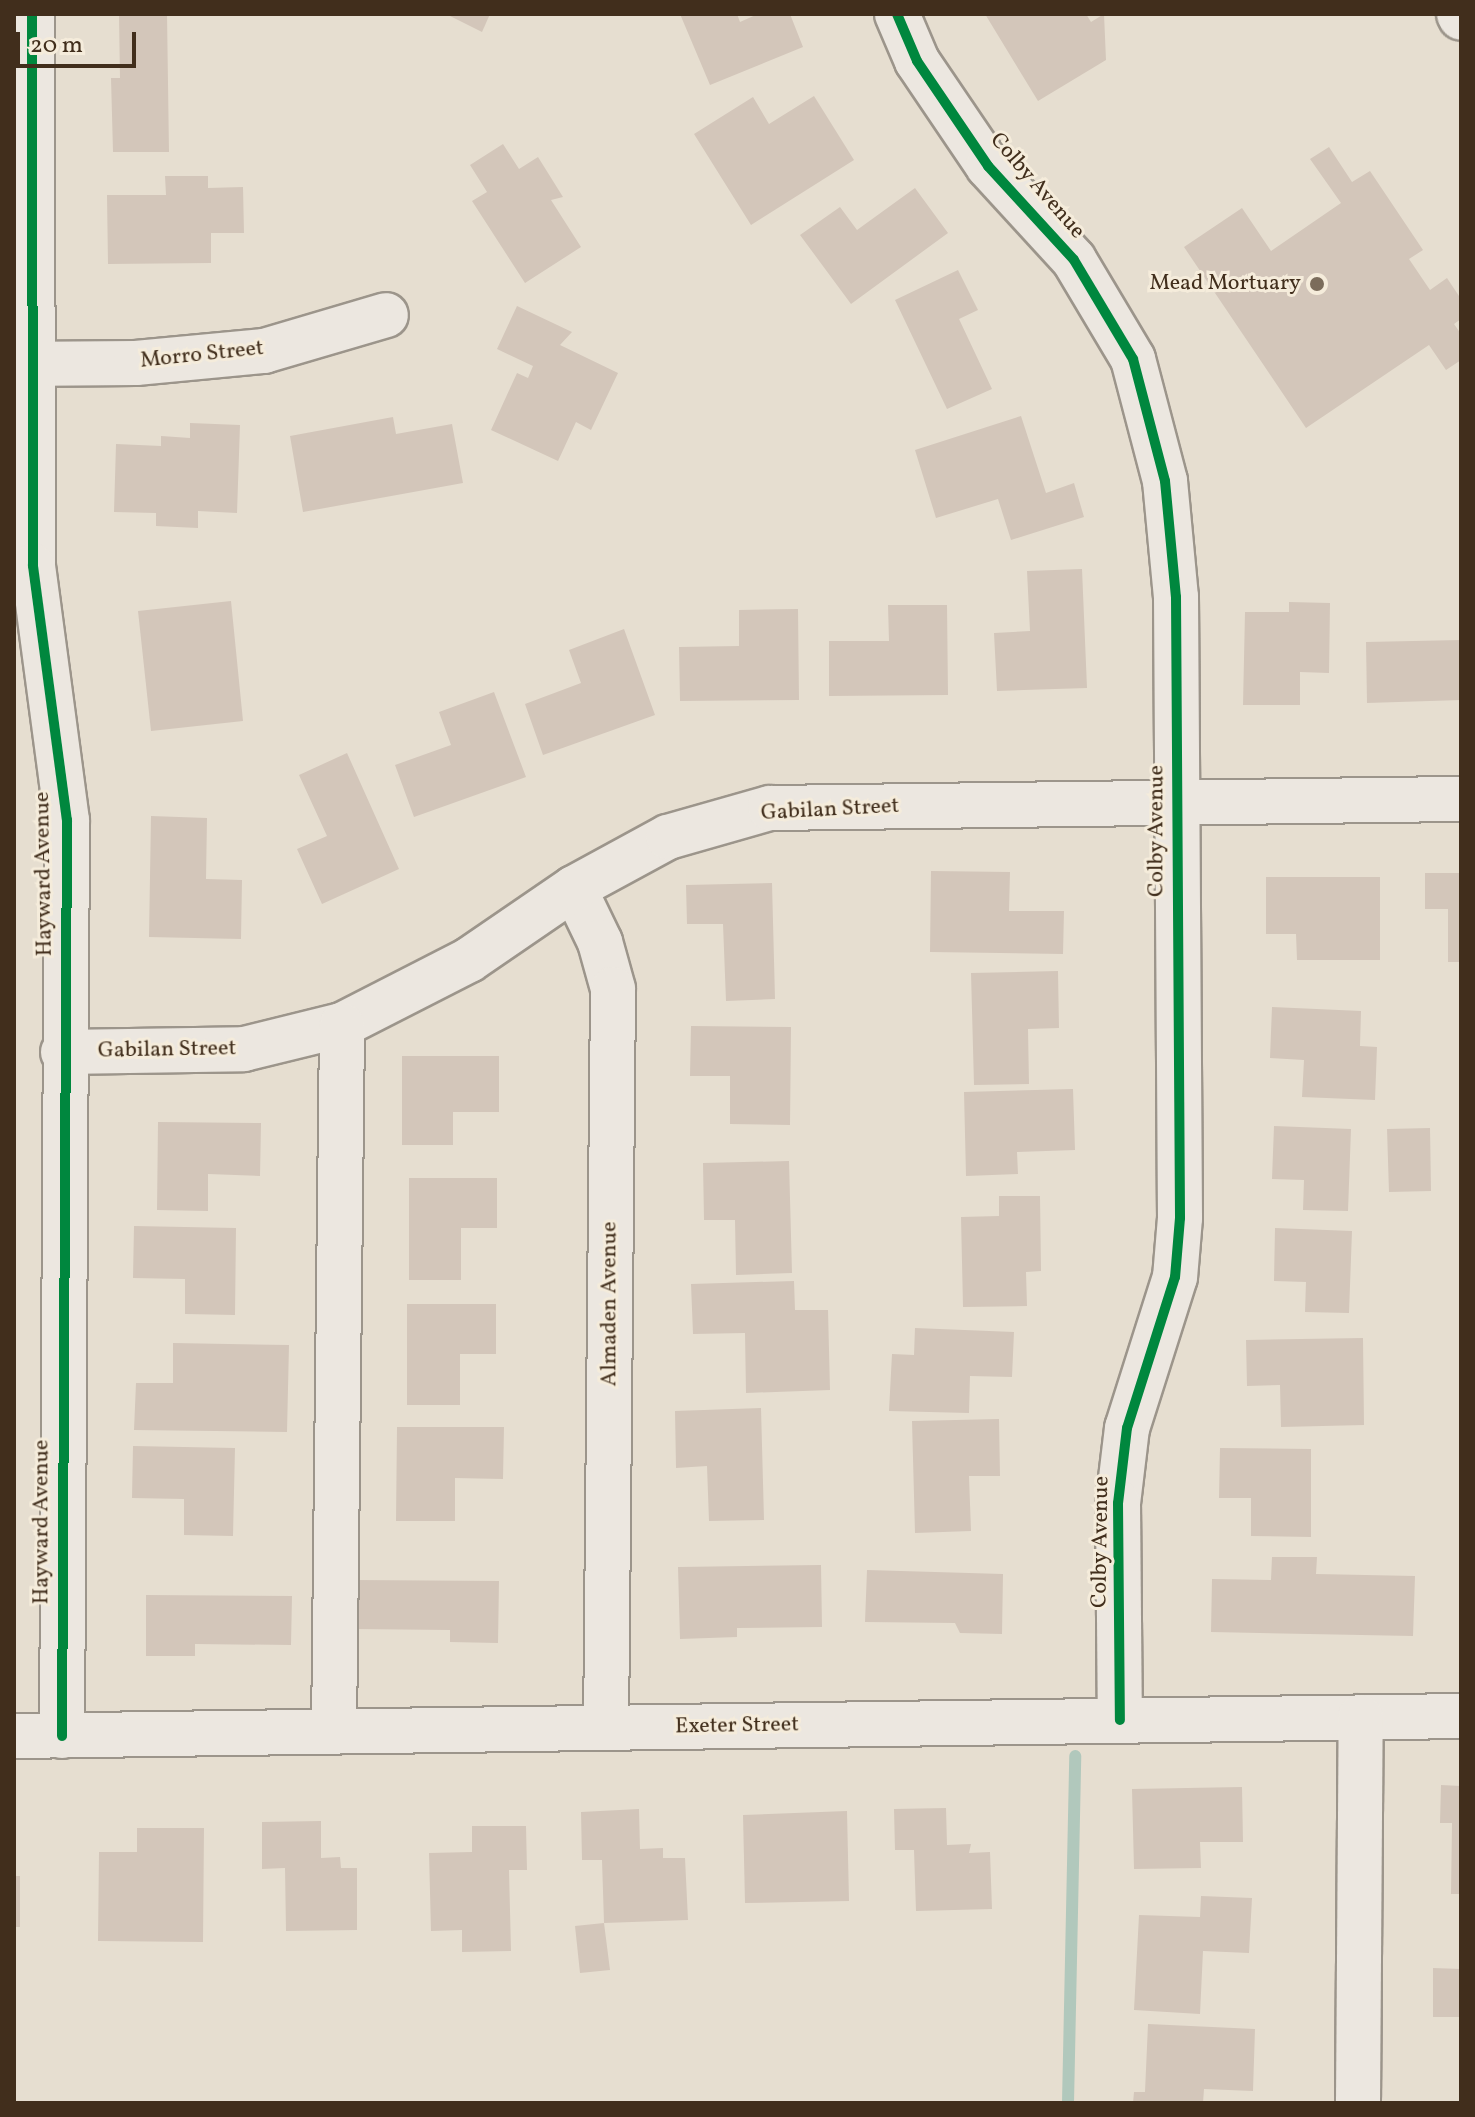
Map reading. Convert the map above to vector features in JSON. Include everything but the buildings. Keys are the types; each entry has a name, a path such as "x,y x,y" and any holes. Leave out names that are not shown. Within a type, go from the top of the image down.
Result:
{"street":[{"name":"Hayward Avenue","path":"32,14 24,364 33,566 67,820 63,1052 62,1736"},
{"name":"Colby Avenue","path":"897,14 917,61 988,166 1074,260 1133,359 1165,481 1176,597 1180,1218 1175,1277 1127,1428 1120,1488 1120,1720"},
{"name":"Morro Street","path":"24,364 136,363 264,351 386,315"},
{"name":"Gabilan Street","path":"63,1052 244,1049 342,1025 469,960 574,888 668,837 770,808 1176,800 1461,799"},
{"name":"Almaden Avenue","path":"574,888 600,942 613,989 606,1728"},
{"path":"334,1732 342,1025"},
{"name":"Exeter Street","path":"14,1736 1461,1716"},
{"path":"1358,2103 1361,1717"}],"waterway":[{"path":"1068,2103 1075,1756"}],"cycle path":[{"path":"32,14 33,566 67,820 62,1736"},
{"path":"897,14 917,61 988,166 1074,260 1133,359 1165,481 1176,597 1180,1218 1175,1277 1127,1428 1118,1503 1120,1720"}],"place":[{"name":"Mead Mortuary","path":"1317,284"}]}
